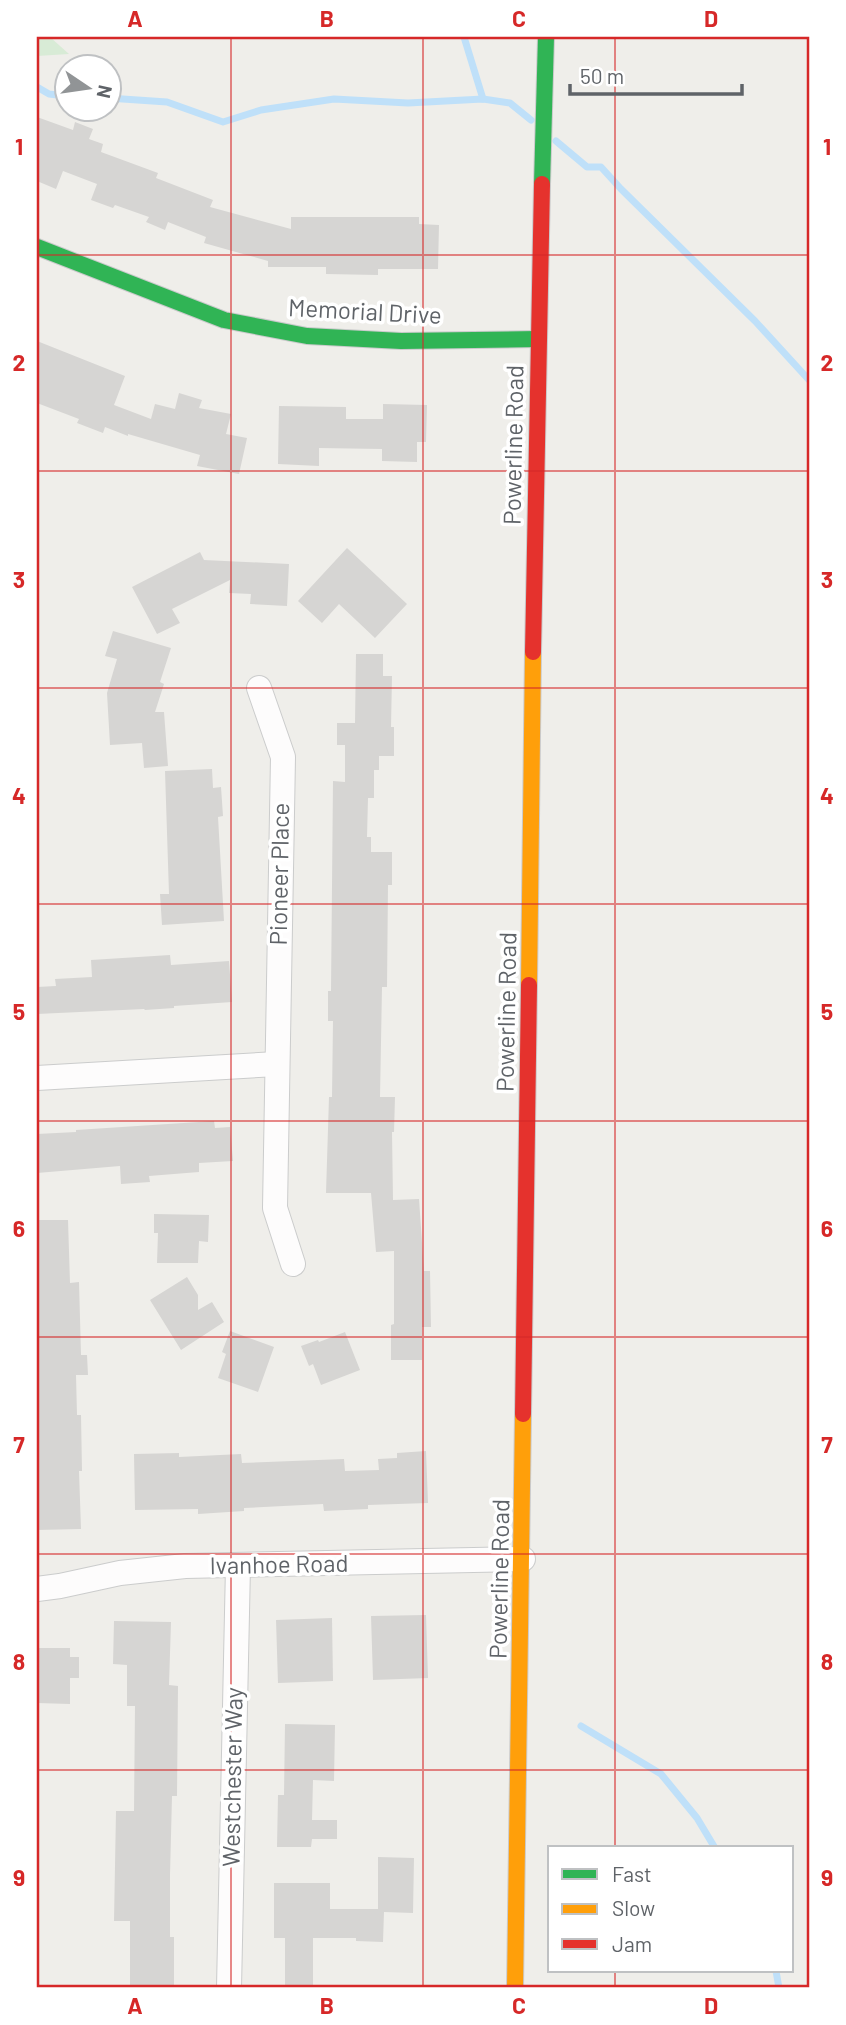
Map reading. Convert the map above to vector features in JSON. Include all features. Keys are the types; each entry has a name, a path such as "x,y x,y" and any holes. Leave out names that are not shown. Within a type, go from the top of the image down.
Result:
{"main road":[{"name":"Powerline Road","path":"515,1988 538,339 546,37"},
{"name":"Memorial Drive","path":"37,247 225,320 307,336 401,341 538,339"}],"street":[{"name":"Pioneer Place","path":"260,688 283,757 275,1208 293,1264"},
{"path":"37,1078 277,1064"},
{"name":"Ivanhoe Road","path":"37,1588 60,1586 136,1570 185,1566 523,1559"},
{"name":"Westchester Way","path":"229,1988 238,1566"}],"green space":[{"path":"37,37 50,37 67,52 52,52 52,55 37,56"}],"building":[{"path":"37,117 73,130 75,122 93,129 89,139 103,144 101,152 158,173 156,178 213,200 210,207 291,229 291,217 419,217 419,224 439,225 438,269 378,269 378,275 326,274 326,267 268,267 268,261 204,243 206,237 168,222 165,230 146,222 149,217 91,200 97,184 63,171 56,189 37,181"},
{"path":"37,341 125,376 114,405 151,419 155,404 175,409 179,393 202,400 199,408 231,414 226,434 247,438 239,474 197,466 200,455 128,436 105,427 103,433 77,423 79,419 37,403"},
{"path":"383,404 427,405 426,442 417,442 417,462 382,461 382,449 319,448 319,466 278,464 279,406 346,407 346,419 383,419"},
{"path":"347,548 407,604 375,638 339,604 322,623 298,601"},
{"path":"200,552 204,560 289,564 287,606 250,604 251,594 229,593 230,580 172,609 180,623 157,634 132,587"},
{"path":"113,631 171,648 160,682 164,684 155,712 164,712 168,766 144,768 142,743 110,745 107,693 117,659 105,656"},
{"path":"356,654 383,654 383,676 392,676 391,727 394,727 394,756 379,756 379,770 374,770 374,798 368,798 367,837 371,837 371,852 392,852 392,885 388,885 387,987 382,987 380,1097 395,1097 392,1132 393,1200 419,1199 424,1271 430,1271 431,1327 422,1327 422,1360 391,1360 394,1251 376,1252 371,1193 326,1193 329,1097 332,1097 333,1021 328,1021 328,991 331,991 333,781 345,782 345,745 337,745 337,723 355,723"},
{"path":"212,769 213,788 221,787 223,816 218,817 224,921 162,925 160,894 169,894 165,771"},
{"path":"170,955 171,965 229,961 232,1002 145,1010 37,1014 37,987 56,986 55,979 92,977 91,960"},
{"path":"214,1121 215,1128 230,1127 233,1161 199,1163 199,1172 149,1176 150,1182 121,1184 120,1166 37,1173 37,1134"},
{"path":"154,1214 209,1215 208,1242 199,1241 198,1263 157,1263 158,1233 154,1233"},
{"path":"37,1220 68,1220 70,1283 79,1282 81,1355 87,1355 88,1375 76,1375 77,1415 81,1415 81,1529 37,1530"},
{"path":"187,1277 198,1295 198,1310 212,1302 224,1322 181,1350 150,1300"},
{"path":"230,1331 274,1347 258,1392 218,1378 226,1354 222,1352"},
{"path":"345,1332 360,1370 321,1385 313,1364 309,1366 301,1346"},
{"path":"426,1451 428,1503 368,1505 368,1509 324,1511 323,1504 244,1508 244,1511 198,1514 198,1509 135,1510 134,1454 179,1453 179,1457 241,1454 242,1463 344,1459 345,1471 379,1470 378,1459 397,1458 397,1453"},
{"path":"426,1615 428,1678 373,1680 371,1616"},
{"path":"332,1618 333,1681 278,1683 276,1620"},
{"path":"114,1621 171,1622 169,1685 178,1686 177,1796 172,1796 170,1875 170,1937 174,1937 174,1986 130,1986 130,1921 114,1921 116,1811 134,1811 135,1706 127,1706 127,1665 113,1664"},
{"path":"37,1648 70,1648 70,1657 79,1657 79,1678 70,1678 70,1704 37,1703"},
{"path":"285,1724 335,1725 334,1781 313,1780 312,1820 337,1820 337,1839 312,1839 311,1847 277,1847 278,1795 284,1795"},
{"path":"378,1857 414,1858 413,1913 384,1912 383,1942 356,1941 356,1938 313,1938 313,1988 285,1987 285,1938 274,1938 274,1883 330,1883 330,1909 378,1909"}],"waterway":[{"path":"464,37 483,99"},
{"path":"37,87 52,94"},
{"path":"122,99 167,102 223,122 261,110 334,99 408,103 483,99 510,103 531,120"},
{"path":"556,141 587,167 601,167 755,321 809,380"},
{"path":"581,1726 661,1774 697,1818 714,1846"},
{"path":"776,1972 779,1988"}],"traffic: fast":[{"path":"542,184 546,37"},
{"path":"37,247 224,320 307,336 401,341 538,339"}],"traffic: slow":[{"path":"529,985 533,652"},
{"path":"515,1988 523,1414"}],"traffic: jam":[{"path":"533,652 542,184"},
{"path":"523,1414 529,985"}]}
